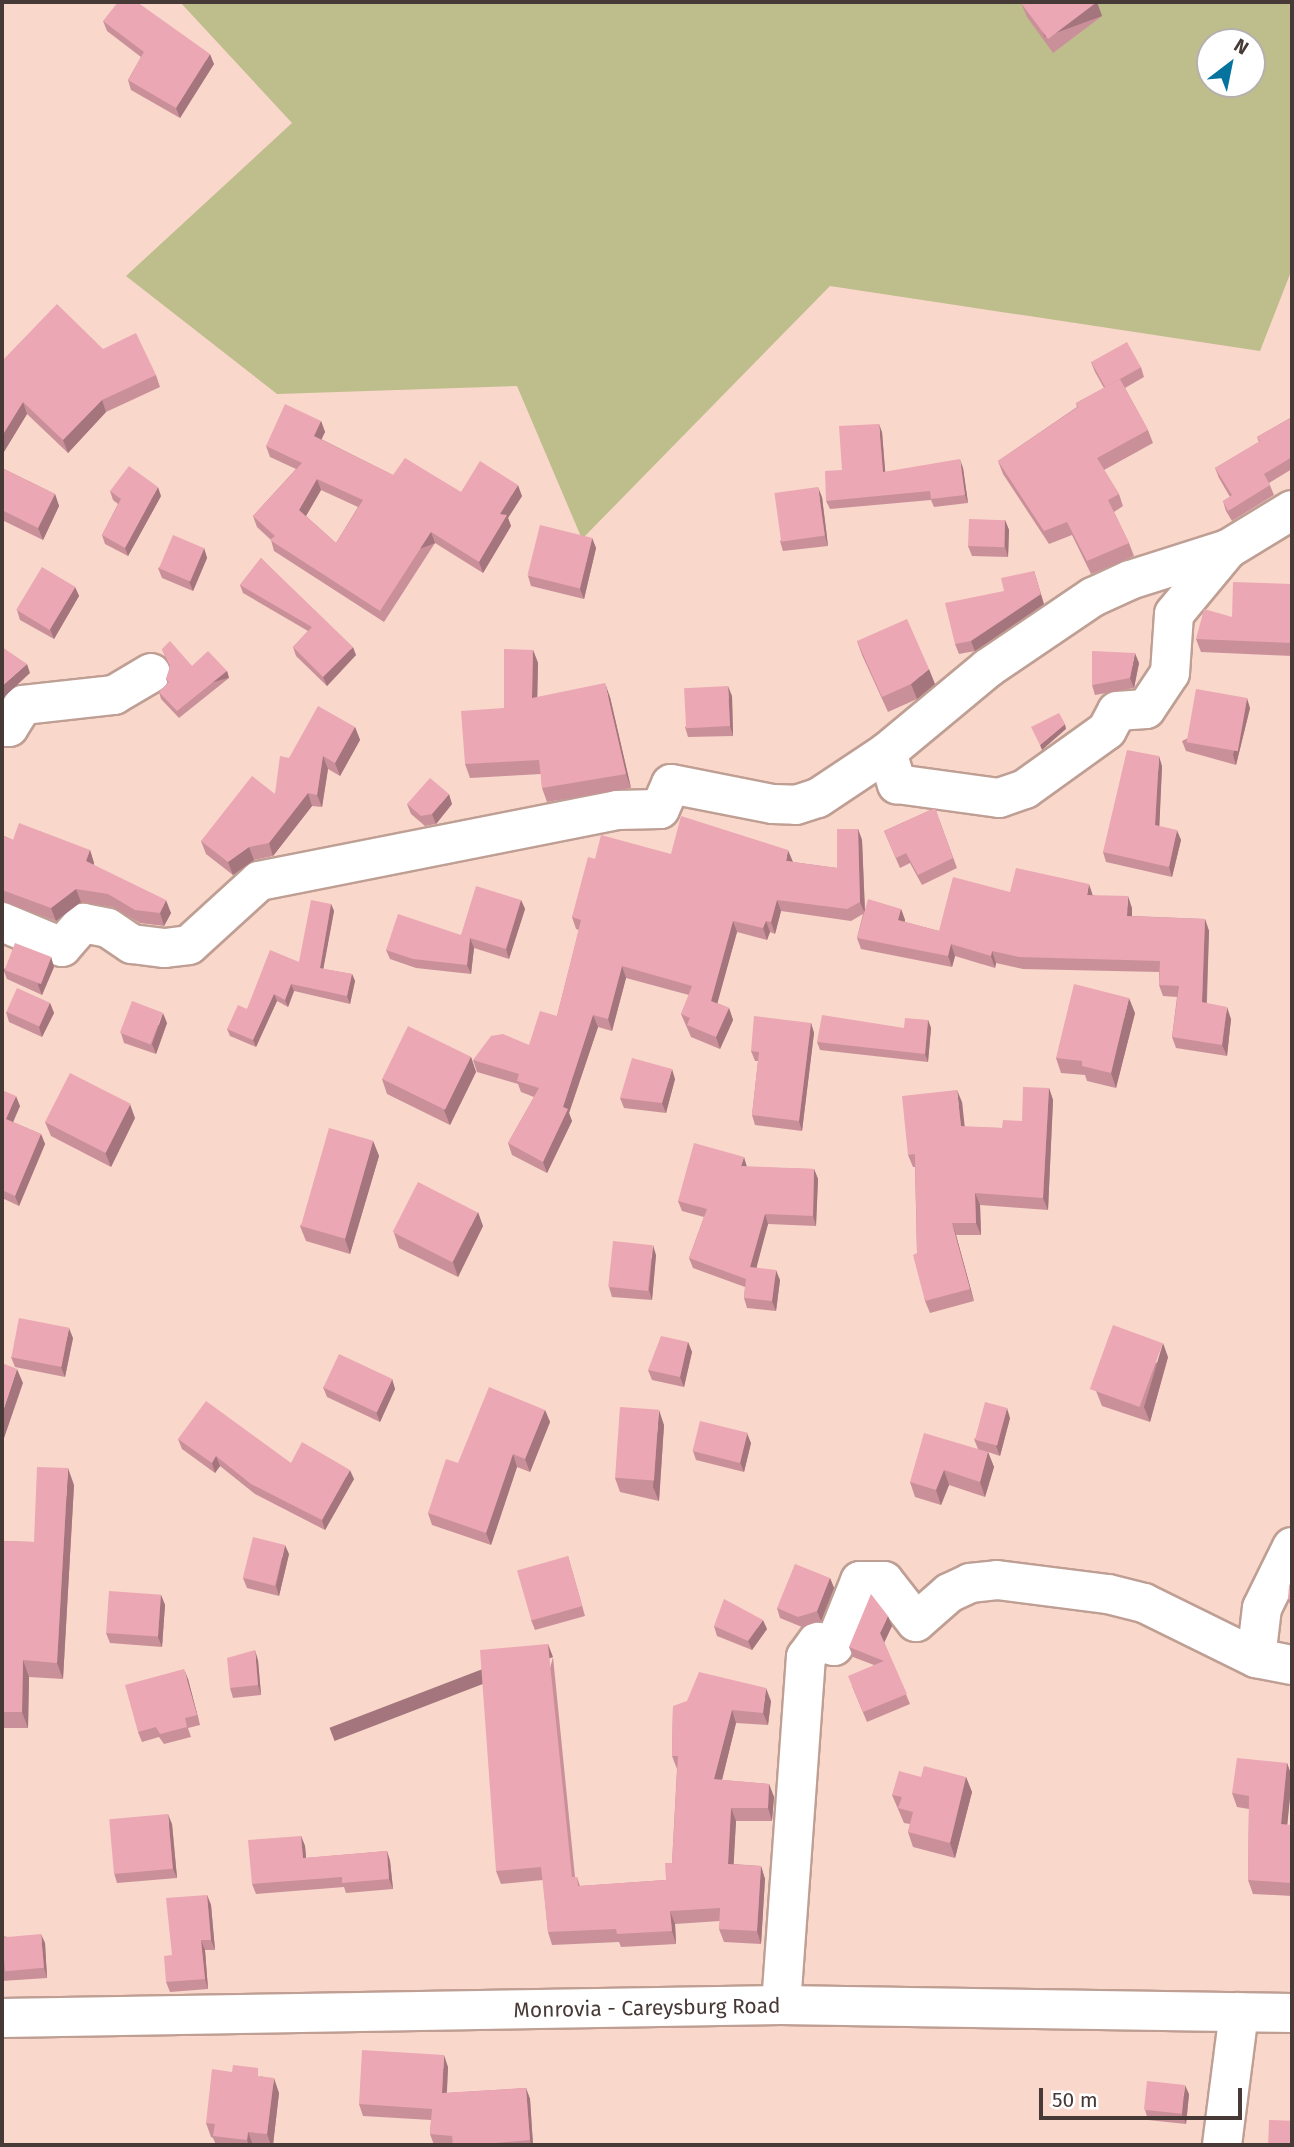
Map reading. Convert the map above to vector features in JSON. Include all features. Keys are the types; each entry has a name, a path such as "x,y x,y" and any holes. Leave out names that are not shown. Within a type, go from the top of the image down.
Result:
{"street":[{"path":"2,922 62,947 83,923 108,928 132,944 165,948 189,944 259,881 617,810 660,808 671,784 796,804 818,798 887,752 988,668 1093,597 1130,580 1228,549 1292,510"},
{"path":"887,752 897,784 999,798 1025,789 1107,730 1117,711 1146,709 1170,673 1174,614 1228,549"},
{"path":"2,727 9,727 23,705 114,695 151,673"},
{"path":"1274,1662 1262,1608 1292,1547"},
{"path":"781,2005 806,1657 817,1642 834,1646 860,1581 884,1581 916,1622 949,1592 970,1583 997,1580 1108,1594 1144,1604 1274,1662"},
{"name":"Monrovia - Careysburg Road","path":"2,2018 781,2005 1292,2013"},
{"path":"1222,2145 1239,2012"}],"shaded area":[{"path":"180,2 1292,2 1292,269 1260,351 830,286 582,539 517,386 277,394 126,276 292,123"}],"building":[{"path":"118,2 137,2 210,54 176,108 128,80 144,52 103,21"},
{"path":"1097,2 1048,39 1021,3"},
{"path":"57,304 103,349 136,333 156,375 102,400 63,440 23,402 2,436 2,361"},
{"path":"1127,342 1141,367 1105,387 1091,362"},
{"path":"1120,379 1148,430 1097,458 1119,494 1108,500 1129,543 1087,561 1067,522 1044,531 998,461 1078,407 1076,403"},
{"path":"285,404 321,421 314,436 393,475 405,458 461,492 480,461 518,485 500,514 507,515 479,562 431,532 380,611 270,540 275,536 253,516 302,463 266,446","holes":["317,479 363,500 336,543 299,510"]},
{"path":"1292,417 1292,457 1264,474 1270,485 1228,511 1223,501 1232,495 1215,468 1260,441 1257,437"},
{"path":"879,424 883,472 960,459 965,495 931,499 930,491 826,501 825,471 842,470 839,426"},
{"path":"129,466 158,487 125,548 102,535 121,499 110,491"},
{"path":"2,468 55,494 38,528 2,510"},
{"path":"818,487 825,536 781,542 774,493"},
{"path":"969,519 1005,520 1004,547 968,546"},
{"path":"540,525 592,538 580,589 527,575"},
{"path":"173,535 204,548 190,581 159,568"},
{"path":"261,558 353,647 323,677 293,647 312,627 240,585"},
{"path":"42,567 75,587 50,630 16,610"},
{"path":"1034,571 1041,594 971,641 955,644 945,603 1004,591 1001,578"},
{"path":"1233,582 1292,584 1292,643 1196,639 1204,609 1232,617"},
{"path":"907,619 929,669 911,684 882,697 857,641"},
{"path":"170,641 192,666 208,651 227,671 177,711 159,692 169,682 166,679 170,666 162,649"},
{"path":"2,647 27,664 2,686"},
{"path":"504,649 533,650 532,698 605,683 626,774 542,788 539,760 465,764 461,711 504,708"},
{"path":"1092,651 1135,653 1130,678 1092,685"},
{"path":"728,686 730,726 686,728 684,688"},
{"path":"1196,689 1247,698 1238,751 1187,742"},
{"path":"318,706 355,727 335,763 323,756 317,795 308,793 269,843 249,847 228,862 201,841 252,776 275,794 280,756 289,758"},
{"path":"1059,713 1065,724 1040,745 1031,727"},
{"path":"1127,750 1159,756 1155,825 1177,830 1169,867 1103,852"},
{"path":"430,778 449,794 432,814 421,816 407,804"},
{"path":"935,808 953,858 918,875 906,853 896,858 884,831"},
{"path":"681,816 788,850 786,861 837,868 837,829 858,829 860,902 847,909 777,900 771,922 766,921 763,928 733,921 711,1001 729,1008 716,1037 687,1025 690,1018 681,1014 692,986 622,966 608,1019 593,1015 563,1107 568,1109 543,1162 508,1143 539,1088 517,1081 519,1074 473,1060 491,1036 503,1034 529,1045 540,1011 557,1016 581,920 572,917 588,857 595,859 601,835 671,854"},
{"path":"19,823 90,850 86,861 166,900 160,913 135,910 108,894 76,889 51,908 2,890 2,835 13,840"},
{"path":"1016,868 1089,884 1087,895 1128,896 1127,916 1205,919 1202,1002 1227,1007 1222,1045 1172,1037 1179,986 1159,985 1160,961 1019,957 992,951 991,956 951,944 948,956 857,938 868,899 901,909 898,920 939,931 953,877 1010,892"},
{"path":"476,886 521,900 506,949 470,938 467,965 413,959 386,950 398,914 461,935"},
{"path":"311,900 331,904 320,968 352,974 347,996 291,984 285,1000 274,994 253,1040 227,1029 238,1005 247,1009 270,950 299,962"},
{"path":"15,943 51,957 41,984 5,970"},
{"path":"1074,984 1129,998 1111,1073 1082,1066 1082,1061 1056,1058"},
{"path":"17,988 50,1003 39,1026 6,1012"},
{"path":"132,1001 163,1013 151,1045 120,1033"},
{"path":"822,1015 904,1028 905,1018 928,1020 925,1054 817,1042"},
{"path":"754,1016 811,1023 799,1121 752,1115 759,1052 751,1051"},
{"path":"408,1026 471,1057 445,1110 382,1079"},
{"path":"632,1058 672,1069 662,1103 620,1098"},
{"path":"70,1073 131,1104 106,1153 45,1122"},
{"path":"1023,1087 1049,1088 1043,1198 975,1193 976,1223 952,1223 970,1289 925,1301 913,1255 917,1253 915,1154 908,1155 902,1096 957,1090 961,1126 1002,1128 1003,1120 1022,1121"},
{"path":"2,1090 16,1096 6,1119 41,1134 15,1196 2,1190"},
{"path":"329,1128 373,1141 345,1239 301,1226"},
{"path":"694,1143 744,1157 741,1166 814,1169 813,1216 765,1214 750,1267 776,1270 772,1301 744,1298 746,1279 689,1258 707,1209 678,1201"},
{"path":"418,1182 478,1212 452,1262 393,1232"},
{"path":"613,1241 653,1245 648,1291 608,1287"},
{"path":"19,1318 69,1328 61,1367 11,1357"},
{"path":"1113,1325 1163,1343 1140,1407 1090,1389"},
{"path":"661,1336 688,1342 680,1377 648,1370"},
{"path":"339,1354 392,1379 377,1412 323,1388"},
{"path":"2,1363 17,1369 2,1414"},
{"path":"489,1387 545,1410 525,1459 513,1454 486,1533 428,1513 446,1459 458,1463"},
{"path":"206,1401 291,1463 302,1442 350,1470 322,1520 251,1484 216,1456 212,1463 178,1439"},
{"path":"985,1402 1007,1408 997,1446 975,1440"},
{"path":"620,1407 659,1410 654,1481 615,1478"},
{"path":"700,1421 748,1433 740,1463 693,1451"},
{"path":"924,1433 988,1452 980,1482 944,1470 936,1490 910,1482"},
{"path":"37,1467 68,1468 57,1663 23,1660 22,1712 2,1712 2,1541 34,1542"},
{"path":"253,1537 285,1545 275,1586 243,1578"},
{"path":"568,1556 582,1606 531,1621 517,1571"},
{"path":"795,1564 830,1578 817,1611 798,1617 777,1608"},
{"path":"1292,1579 1292,1600 1288,1599"},
{"path":"109,1591 161,1595 158,1637 106,1633"},
{"path":"871,1594 888,1616 880,1633 907,1694 863,1712 848,1676 884,1661 849,1647"},
{"path":"724,1599 763,1620 748,1641 714,1626"},
{"path":"548,1644 572,1877 577,1877 578,1886 666,1880 665,1863 672,1863 678,1756 672,1756 673,1706 687,1701 699,1672 766,1688 763,1713 732,1710 714,1779 769,1784 768,1808 731,1808 728,1864 761,1866 757,1931 719,1929 720,1908 670,1911 672,1931 617,1934 616,1929 548,1932 541,1867 496,1871 480,1650"},
{"path":"255,1650 258,1685 230,1688 227,1658"},
{"path":"184,1669 197,1715 185,1718 187,1727 160,1734 156,1727 138,1732 125,1685"},
{"path":"1237,1758 1287,1763 1281,1824 1292,1825 1292,1883 1248,1880 1249,1796 1232,1793"},
{"path":"924,1766 966,1777 950,1843 908,1832 913,1812 898,1808 902,1797 892,1795 899,1771 921,1777"},
{"path":"168,1814 173,1869 114,1874 109,1819"},
{"path":"301,1836 303,1858 387,1851 389,1879 342,1883 342,1877 252,1884 248,1840"},
{"path":"207,1895 211,1940 201,1940 205,1979 166,1982 164,1956 172,1955 166,1898"},
{"path":"41,1934 44,1968 5,1971 2,1937"},
{"path":"362,2050 444,2055 442,2093 526,2088 530,2140 453,2145 452,2136 430,2134 432,2109 359,2104"},
{"path":"233,2065 258,2068 258,2076 274,2078 267,2134 248,2132 247,2140 213,2136 215,2124 206,2123 212,2069 232,2072"},
{"path":"1147,2081 1185,2085 1182,2114 1144,2110"},
{"path":"1269,2120 1292,2121 1291,2145 1268,2145"}]}
